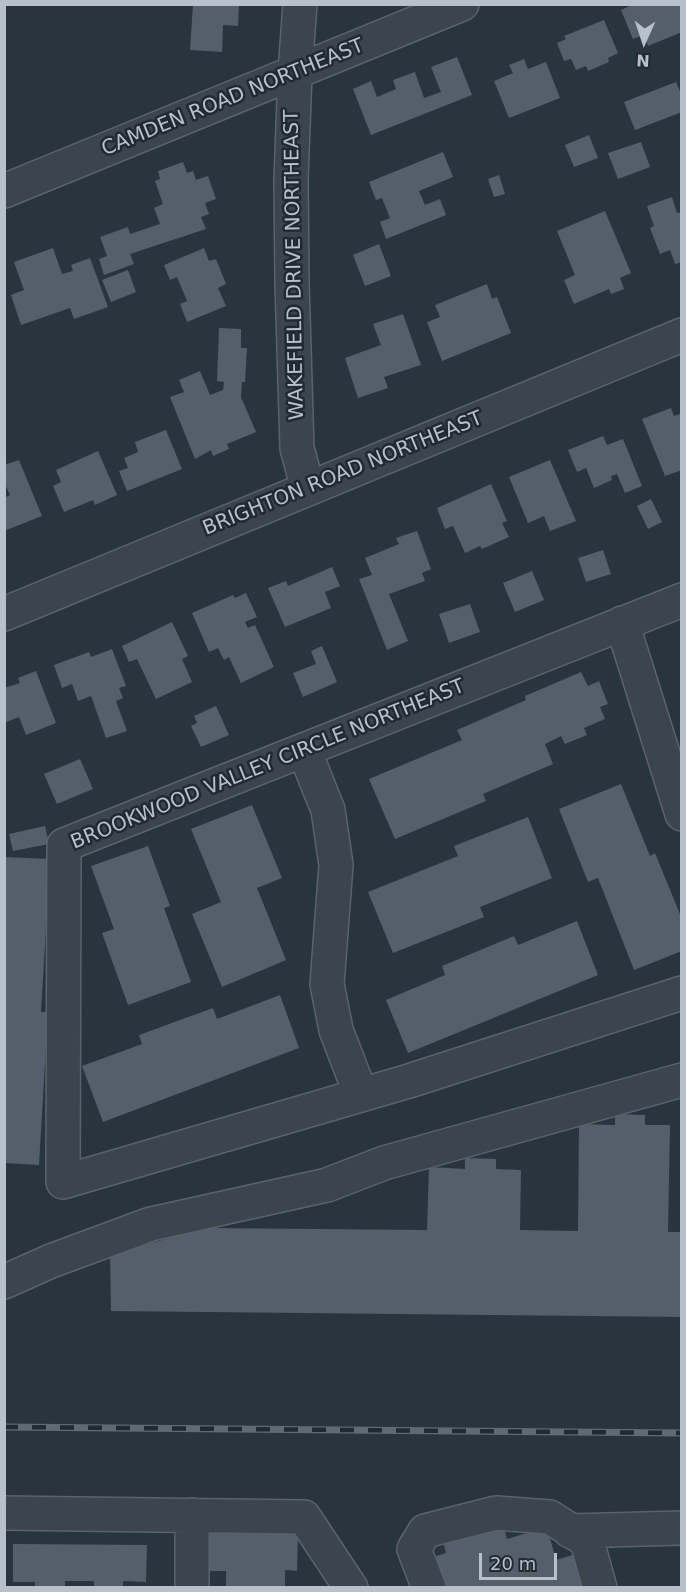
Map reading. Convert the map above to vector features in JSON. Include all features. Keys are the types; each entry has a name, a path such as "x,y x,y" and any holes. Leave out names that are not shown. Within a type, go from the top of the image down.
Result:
{"street":[{"name":"WAKEFIELD DRIVE NORTHEAST","path":"300,4 291,180 292,295 297,448 308,489"},
{"name":"CAMDEN ROAD NORTHEAST","path":"4,191 462,4"},
{"name":"BRIGHTON ROAD NORTHEAST","path":"4,614 681,335"},
{"name":"BROOKWOOD VALLEY CIRCLE NORTHEAST","path":"681,600 64,845 63,1182 361,1095 681,993"},
{"path":"622,623 681,814"},
{"path":"304,750 328,810 336,865 327,984 336,1030 361,1095"},
{"path":"4,1282 151,1224 327,1185 384,1162 516,1128 681,1080"},
{"path":"4,1513 304,1517 351,1587"},
{"path":"429,1587 414,1549 425,1531 496,1513 550,1517 587,1541 600,1587"},
{"path":"192,1515 192,1587"},
{"path":"570,1531 681,1528"}],"building":[{"path":"193,4 239,4 238,26 223,25 222,52 190,50"},
{"path":"634,4 680,4 682,32 648,46 644,35 633,39 621,10"},
{"path":"604,20 618,53 608,58 609,62 588,71 586,66 576,70 571,59 564,61 557,43 566,39 564,36"},
{"path":"457,57 472,95 371,135 353,89 371,81 377,97 396,89 393,80 415,72 424,98 441,92 431,67"},
{"path":"524,59 528,69 546,62 560,98 509,118 494,81 513,73 509,65"},
{"path":"676,82 682,96 682,112 635,130 624,102"},
{"path":"589,135 598,158 574,167 565,145"},
{"path":"641,142 650,167 618,179 608,153"},
{"path":"443,152 453,177 419,191 425,205 440,199 446,215 386,239 380,222 390,218 382,198 376,200 369,182"},
{"path":"183,162 187,173 193,171 196,180 208,176 216,199 205,203 209,214 201,217 206,229 130,254 134,264 104,275 99,259 107,256 100,237 128,227 130,234 160,224 154,208 163,204 155,181 160,179 158,171"},
{"path":"499,175 505,194 494,197 488,179"},
{"path":"672,197 677,213 682,212 682,262 675,264 670,250 660,254 650,228 654,226 647,206"},
{"path":"605,211 631,273 620,278 624,289 611,294 609,289 574,304 564,280 575,275 557,231"},
{"path":"379,244 391,276 365,286 353,255"},
{"path":"53,248 62,274 73,271 71,265 90,258 108,307 74,319 70,308 21,325 11,295 24,290 14,262"},
{"path":"204,248 209,261 216,259 226,284 218,288 226,306 187,322 180,304 187,301 177,277 170,280 164,265"},
{"path":"128,270 136,292 111,302 102,280"},
{"path":"487,284 492,299 497,297 511,333 442,361 427,322 440,317 435,305"},
{"path":"403,314 421,365 384,377 388,388 358,398 345,358 381,345 373,324"},
{"path":"219,328 241,329 241,348 247,348 245,382 242,382 241,397 256,432 227,444 229,449 213,456 211,450 195,459 170,397 184,392 179,380 200,371 210,395 223,390 224,382 217,381"},
{"path":"671,408 674,416 682,413 682,470 665,476 642,419"},
{"path":"166,430 182,469 127,491 119,471 128,468 124,458 138,452 135,442"},
{"path":"603,436 607,445 623,439 642,486 625,493 617,474 611,476 612,480 594,488 586,468 577,472 568,450"},
{"path":"98,451 117,495 95,505 93,500 64,512 53,486 61,482 56,470"},
{"path":"19,460 42,516 4,531 4,498 10,495 4,482 4,465"},
{"path":"550,460 576,521 550,531 544,516 528,523 509,477"},
{"path":"491,484 507,521 502,523 509,537 482,549 480,546 465,553 453,526 445,529 437,508"},
{"path":"651,499 662,522 648,529 637,506"},
{"path":"417,531 431,569 422,573 425,581 389,594 408,641 387,650 359,579 372,575 365,558 399,544 396,538"},
{"path":"603,550 611,574 586,582 578,558"},
{"path":"332,567 340,586 325,592 331,608 285,627 268,588 286,581 288,586"},
{"path":"532,571 544,600 515,612 503,583"},
{"path":"246,593 257,617 245,622 248,628 255,625 274,667 241,683 229,657 224,660 218,648 209,652 192,613 233,595 235,598"},
{"path":"470,604 480,632 449,643 439,614"},
{"path":"172,622 188,656 182,659 192,682 156,699 137,659 129,662 122,646"},
{"path":"322,646 337,682 303,697 293,673 316,664 311,651"},
{"path":"112,649 126,686 119,688 123,698 116,701 127,731 106,738 91,696 78,701 72,684 62,688 54,665 89,652 91,657"},
{"path":"36,671 56,723 26,735 19,717 4,723 4,688 20,683 18,678"},
{"path":"581,672 588,686 599,681 608,704 600,707 605,719 584,728 587,735 565,744 561,736 545,744 553,764 483,794 486,801 395,839 369,779 462,740 457,730 526,700 525,696"},
{"path":"216,706 229,735 201,747 191,726 197,723 194,716"},
{"path":"80,759 93,789 57,804 44,774"},
{"path":"621,784 650,856 655,853 682,919 682,951 634,970 598,878 588,882 559,809"},
{"path":"252,805 282,878 257,888 286,960 222,987 192,914 221,902 191,829"},
{"path":"528,817 552,878 480,907 484,917 393,953 368,892 458,856 454,846"},
{"path":"45,826 49,844 13,851 9,834"},
{"path":"148,846 170,906 164,908 191,982 128,1005 102,933 114,929 91,866"},
{"path":"4,857 50,859 41,1012 48,1012 39,1165 4,1163"},
{"path":"577,921 598,975 408,1053 386,1000 445,975 442,966 514,936 518,945"},
{"path":"280,995 299,1048 103,1122 82,1066 142,1044 139,1035 213,1008 217,1019"},
{"path":"615,1114 645,1115 645,1125 670,1125 668,1232 682,1232 682,1317 111,1311 110,1255 204,1228 427,1230 429,1167 465,1169 465,1158 496,1159 496,1169 521,1170 520,1230 578,1231 579,1124 615,1125"},
{"path":"503,1524 507,1539 547,1527 556,1560 579,1553 589,1588 445,1588 436,1556 446,1553 443,1542"},
{"path":"209,1533 298,1534 297,1571 285,1570 285,1588 226,1588 226,1571 208,1571"},
{"path":"13,1544 147,1545 146,1582 123,1581 123,1588 94,1588 94,1581 65,1581 65,1588 35,1588 35,1582 13,1582"}],"railway":[{"path":"4,1427 682,1433"}]}
